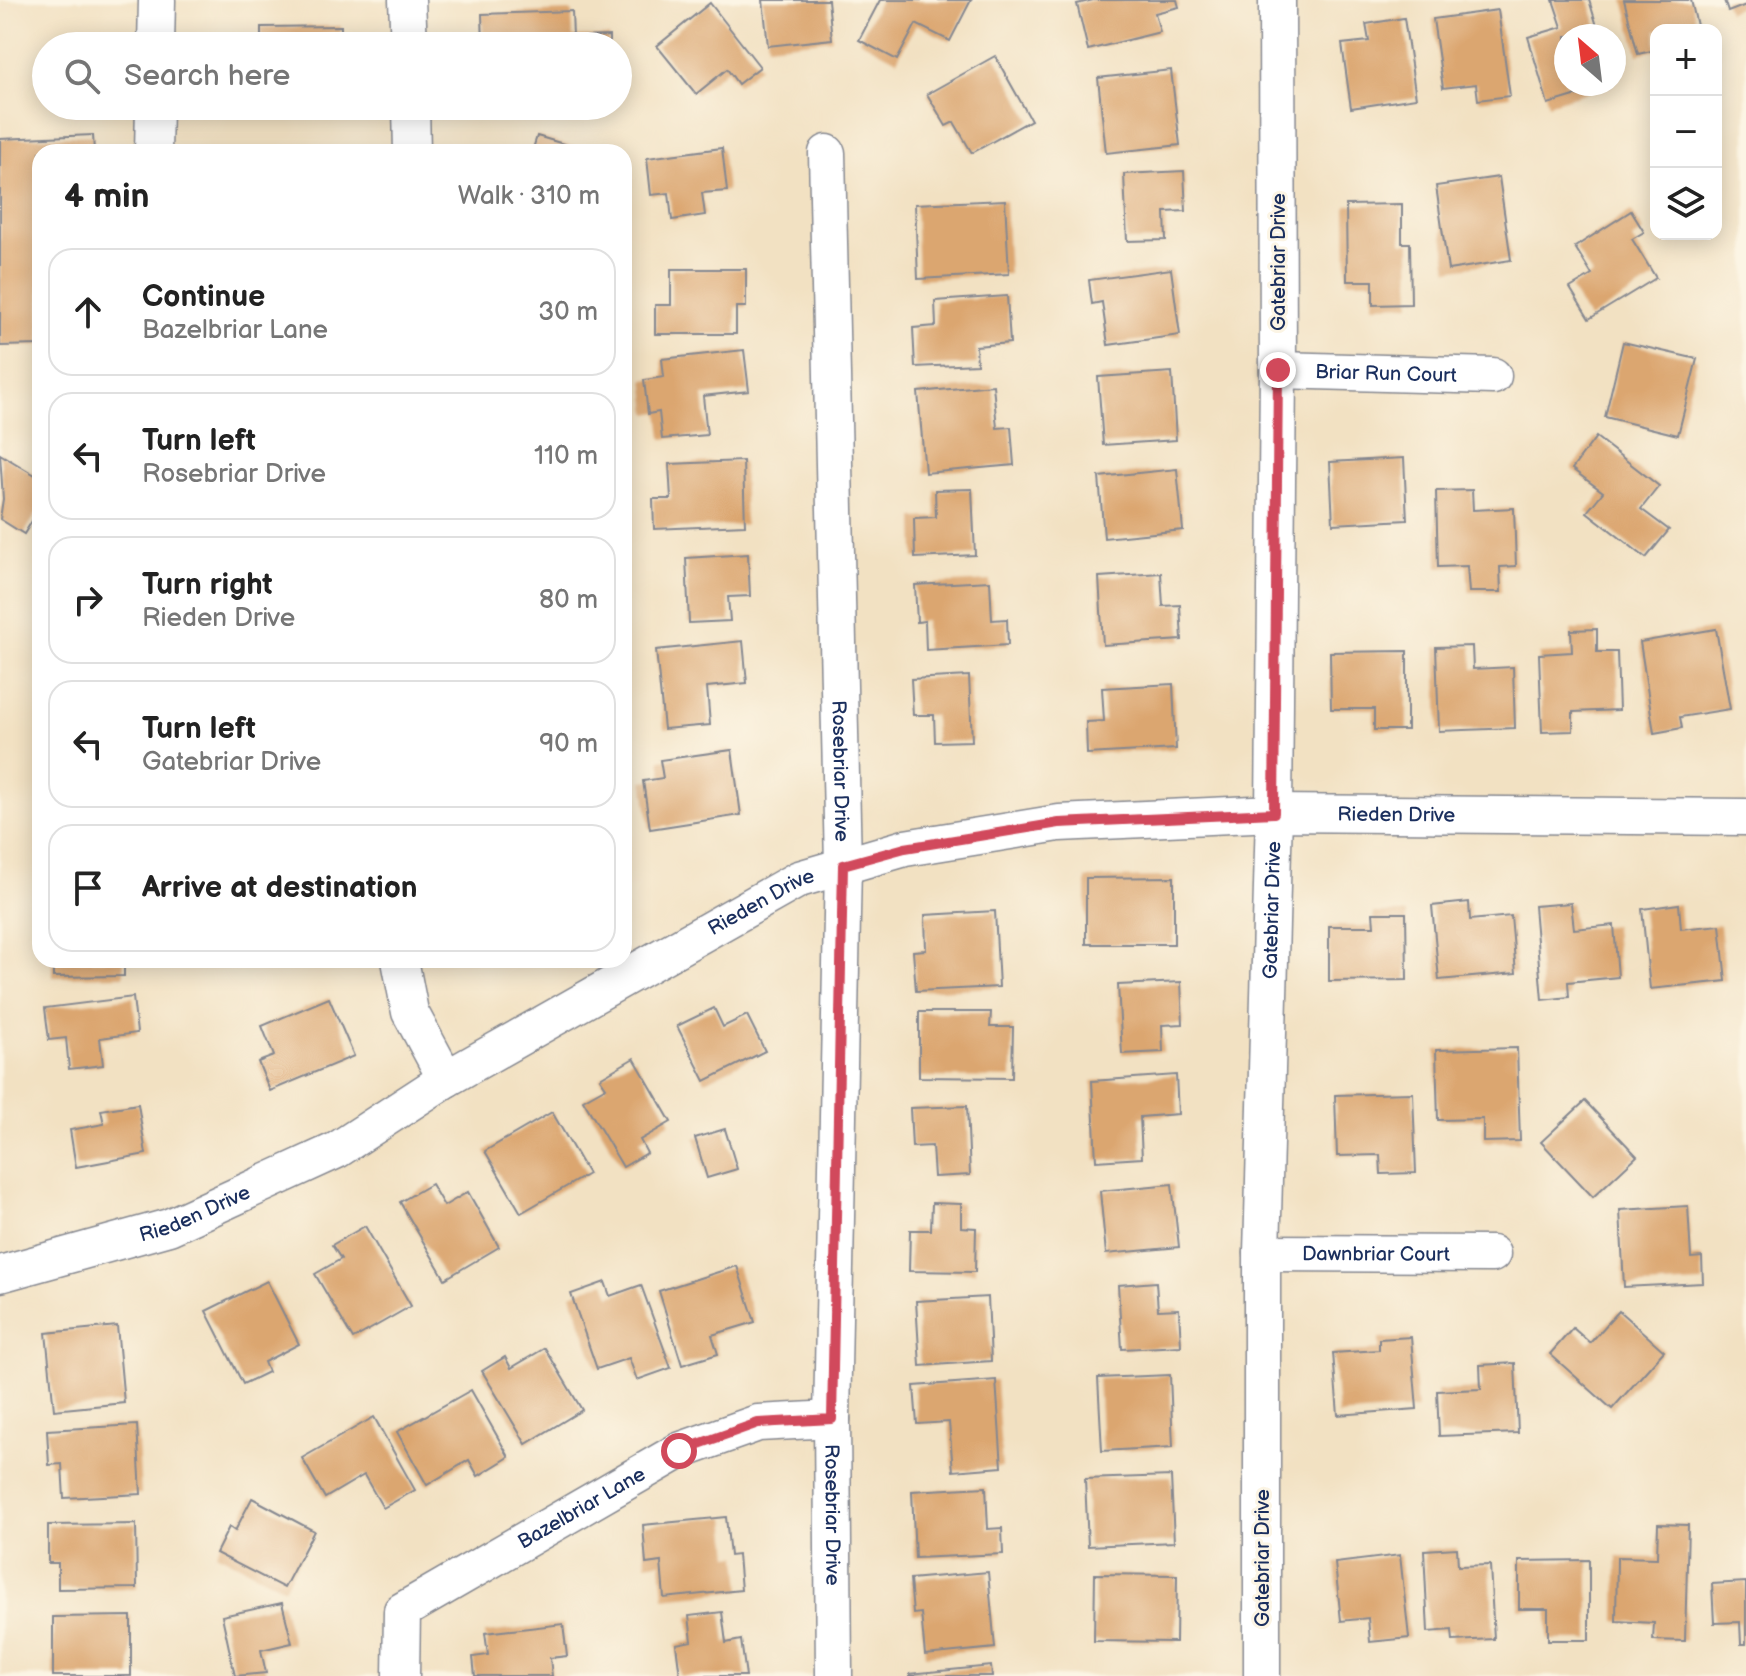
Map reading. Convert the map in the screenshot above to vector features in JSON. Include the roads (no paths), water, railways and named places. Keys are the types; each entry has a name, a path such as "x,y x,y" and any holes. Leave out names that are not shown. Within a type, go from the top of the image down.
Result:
{"street":[{"path":"156,32 157,0"},
{"path":"407,0 408,32"},
{"name":"Gatebriar Drive","path":"1262,1676 1262,1253 1274,813 1278,370 1277,0"},
{"path":"153,144 154,120"},
{"path":"411,120 412,144"},
{"name":"Rosebriar Drive","path":"827,153 843,865 832,1419 834,1676"},
{"name":"Briar Run Court","path":"1278,370 1493,376"},
{"name":"Rieden Drive","path":"0,1274 169,1227 337,1150 446,1079 799,879 905,848 1059,823 1274,813 1746,817"},
{"path":"402,968 410,1012 446,1079"},
{"name":"Dawnbriar Court","path":"1262,1253 1492,1254"},
{"name":"Bazelbriar Lane","path":"401,1676 402,1611 679,1451 758,1423 832,1419"}]}
